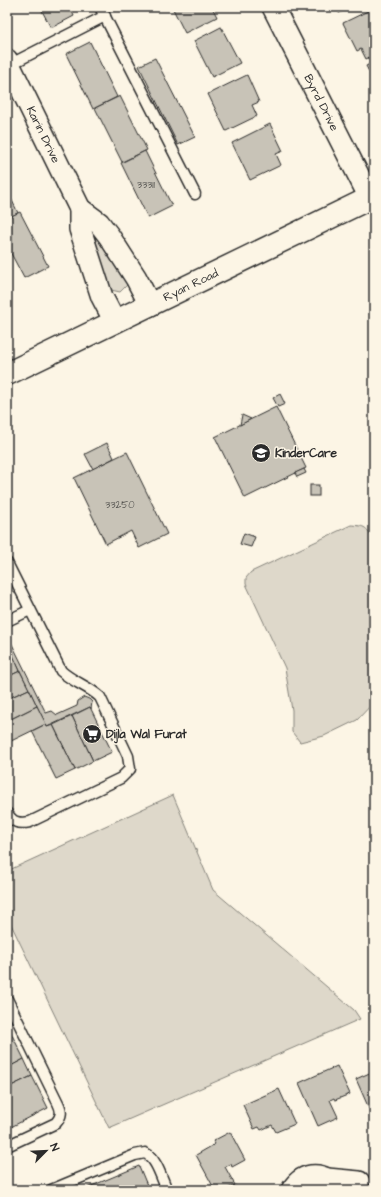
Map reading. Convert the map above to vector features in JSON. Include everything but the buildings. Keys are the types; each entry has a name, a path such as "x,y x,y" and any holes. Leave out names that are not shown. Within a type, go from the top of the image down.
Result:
{"main road":[{"name":"Ryan Road","path":"7,374 372,197"}],"street":[{"name":"Byrd Drive","path":"274,7 372,197"},
{"name":"Karin Drive","path":"8,62 80,209 80,229 102,297 115,322"},
{"name":"Karin Drive","path":"80,209 99,223 109,236 136,278 150,305"},
{"path":"292,1190 301,1179 309,1176 318,1176 332,1184 362,1183"}],"lane":[{"path":"100,7 195,194"},
{"path":"8,62 105,16"},
{"path":"7,563 61,671 68,677 93,690 100,697 128,756 130,769 121,778 30,822 23,824 16,822 10,818 7,813"},
{"path":"7,621 30,610"},
{"path":"7,999 62,1114 56,1123 7,1146"},
{"path":"51,1190 145,1152 150,1155 154,1161 167,1190"}],"shaded area":[{"path":"96,232 124,274 127,285 120,292 111,290 91,233"},
{"path":"351,525 365,528 374,540 374,702 357,720 324,736 300,742 292,732 292,710 285,668 246,584 246,578 251,572"},
{"path":"173,795 213,890 354,1010 360,1019 109,1128 7,916 7,871"}],"place":[{"name":"KinderCare","path":"261,453"},
{"name":"Dijla Wal Furat","path":"92,734"}]}
